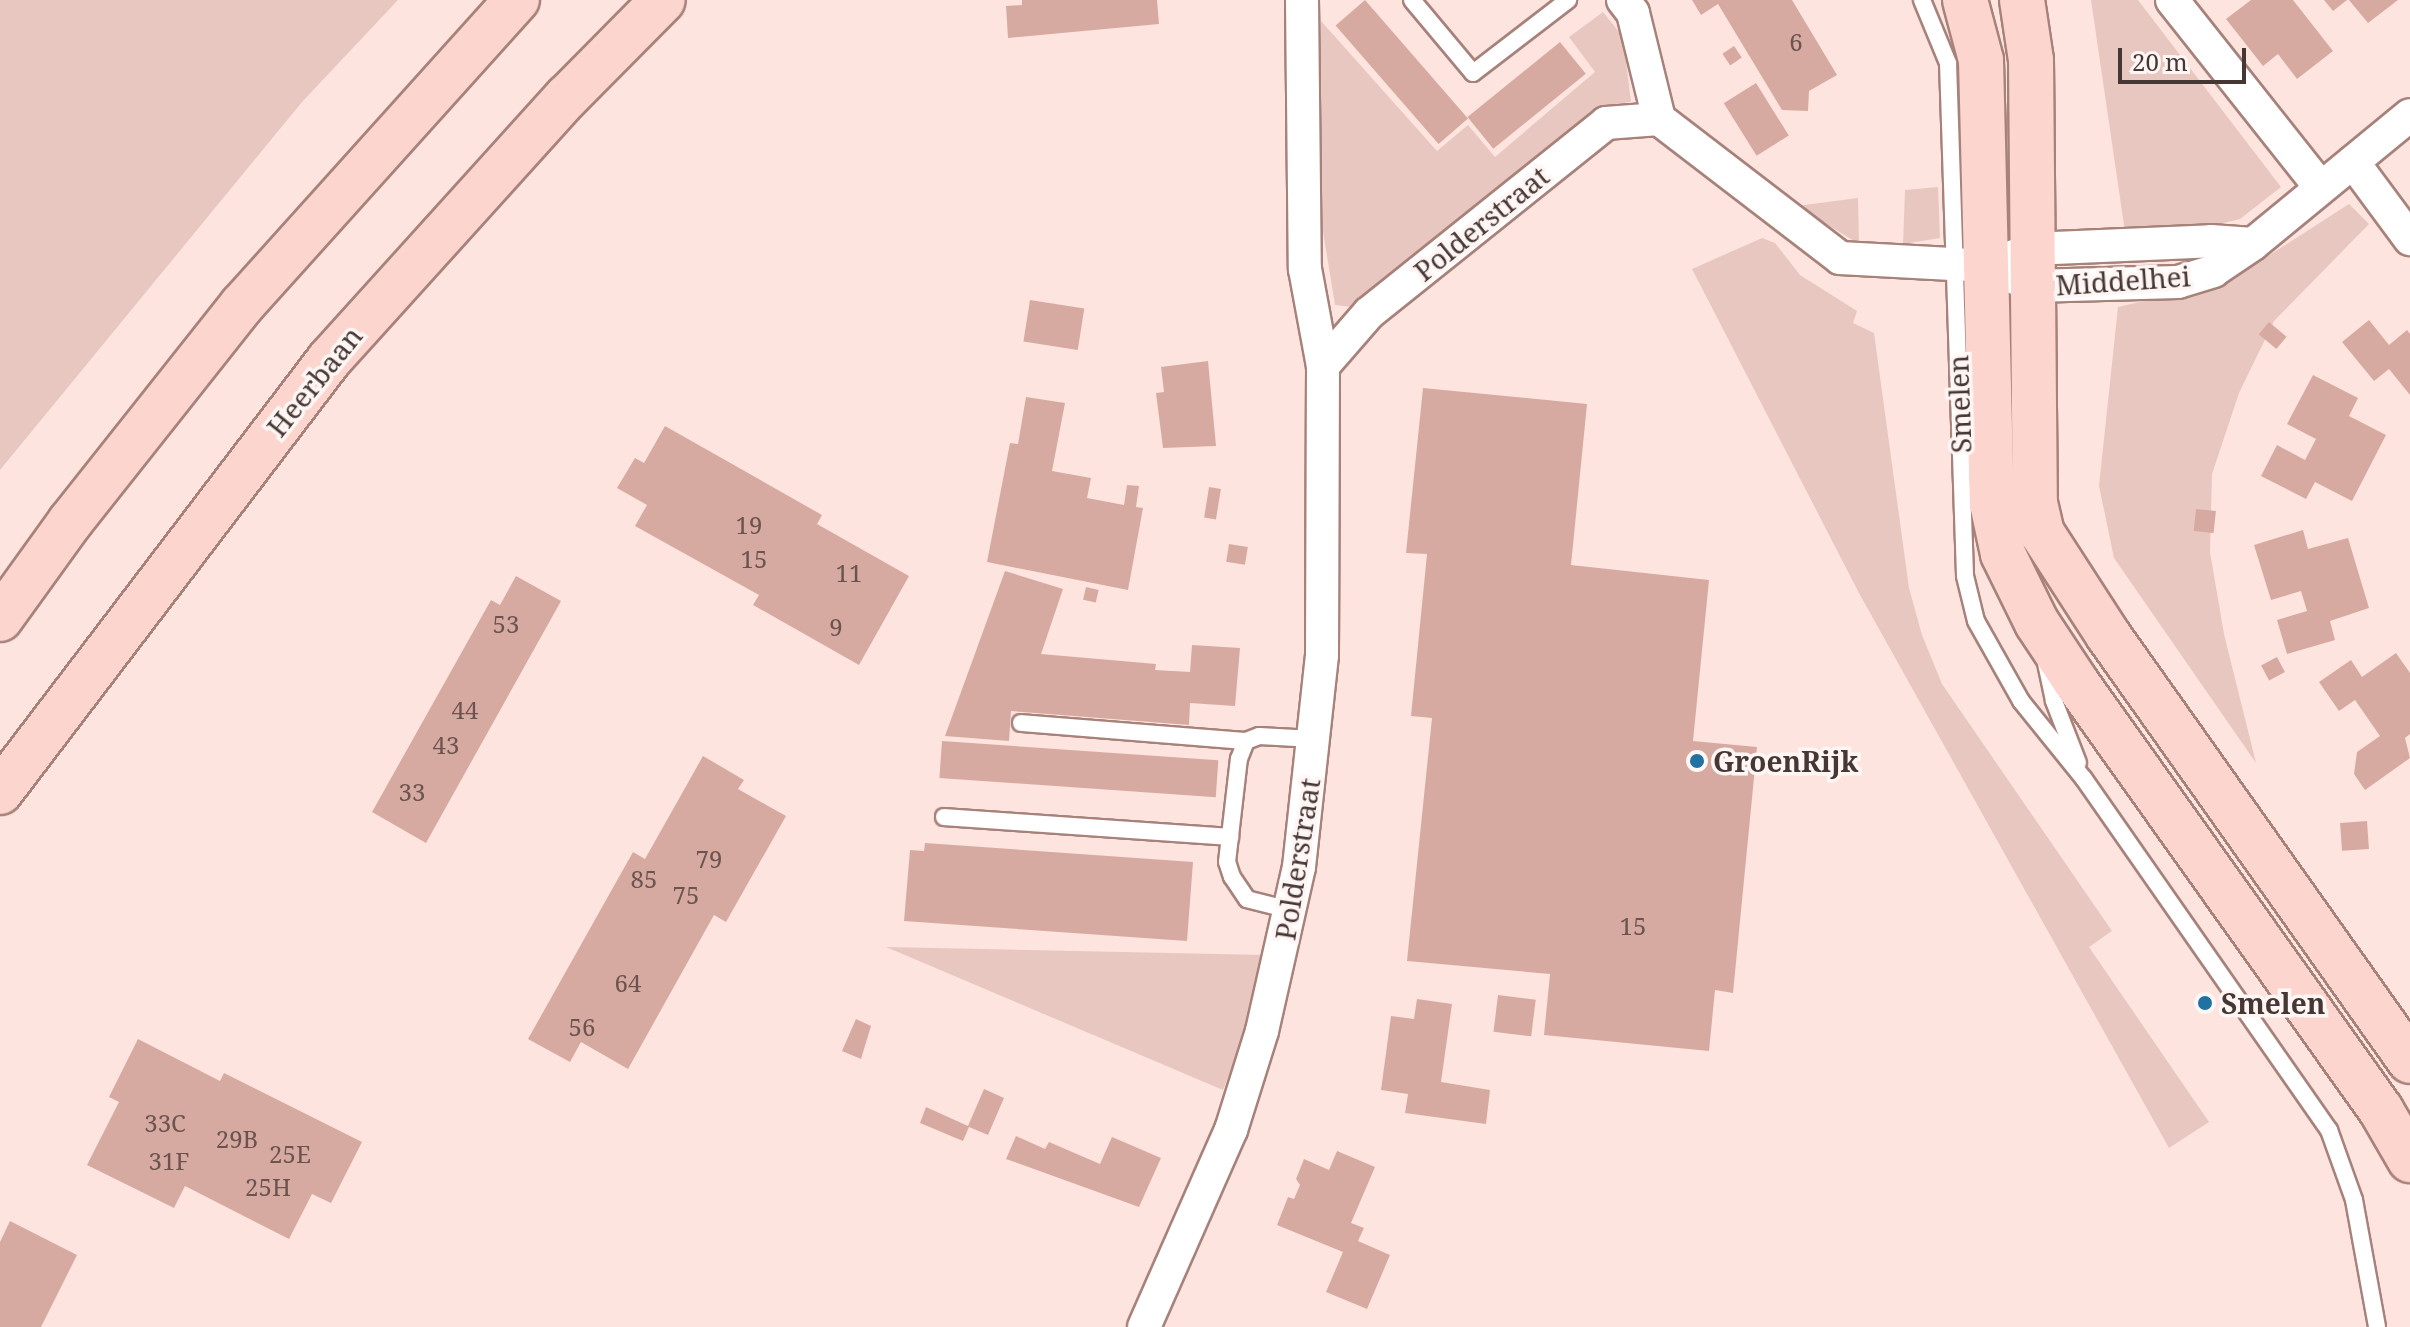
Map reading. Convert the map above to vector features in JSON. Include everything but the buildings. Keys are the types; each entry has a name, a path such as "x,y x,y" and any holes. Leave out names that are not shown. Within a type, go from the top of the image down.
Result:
{"street":[{"path":"0,619 70,522 242,305 517,0"},
{"name":"Heerbaan","path":"0,792 329,360 567,97 663,0"},
{"name":"Polderstraat","path":"1144,1327 1231,1130 1262,1031 1290,910 1314,739 1322,639 1323,366 1305,269 1302,0"},
{"path":"1623,0 1633,13 1659,119 1840,258 2032,267"},
{"name":"Smelen","path":"1965,0 1981,60 1972,266 1992,503 2003,554 2037,623 2381,1110 2410,1160"},
{"name":"Smelen","path":"2022,0 2031,60 2035,503 2041,558 2108,635 2410,1061"},
{"path":"2172,0 2320,187"},
{"name":"Middelhei","path":"2032,267 2178,282 2213,271 2253,244 2410,115"},
{"name":"Polderstraat","path":"1323,366 1369,313 1606,123 1659,119"},
{"path":"2353,162 2410,239"}],"lane":[{"path":"1412,0 1473,73 1568,0"},
{"name":"Smelen","path":"1922,0 1948,63 1972,266 1965,576 1976,621 2021,701 2084,779 2329,1130 2354,1200 2377,1327"},
{"name":"Smelen","path":"2041,558 2037,623 2054,701 2084,779"},
{"path":"1021,723 1246,741 1259,736 1314,739"},
{"path":"1246,741 1227,862 1239,890 1259,904 1290,910"},
{"path":"944,817 1230,837"}],"shaded area":[{"path":"0,0 398,0 302,102 0,470"},
{"path":"2091,0 2138,0 2281,187 2240,219 2186,232 2125,232"},
{"path":"1603,12 1623,37 1631,102 1606,105 1369,295 1352,307 1335,305 1320,213 1321,21 1437,151 1468,125 1495,157 1595,72 1569,37"},
{"path":"1938,187 1940,238 1903,244 1905,190"},
{"path":"1858,198 1859,244 1797,206"},
{"path":"2349,204 2369,224 2274,321 2239,393 2212,474 2210,552 2224,634 2256,763 2114,558 2099,486 2118,307 2229,281"},
{"path":"1762,238 1775,243 1800,275 1857,311 1853,323 1874,333 1909,588 1922,635 1942,684 2112,931 2089,947 2209,1122 2169,1148 1860,595 1692,269"},
{"path":"886,947 1265,955 1252,1015 1223,1090"}],"place":[{"name":"GroenRijk","path":"1697,761"},
{"name":"Smelen","path":"2205,1003"}]}
